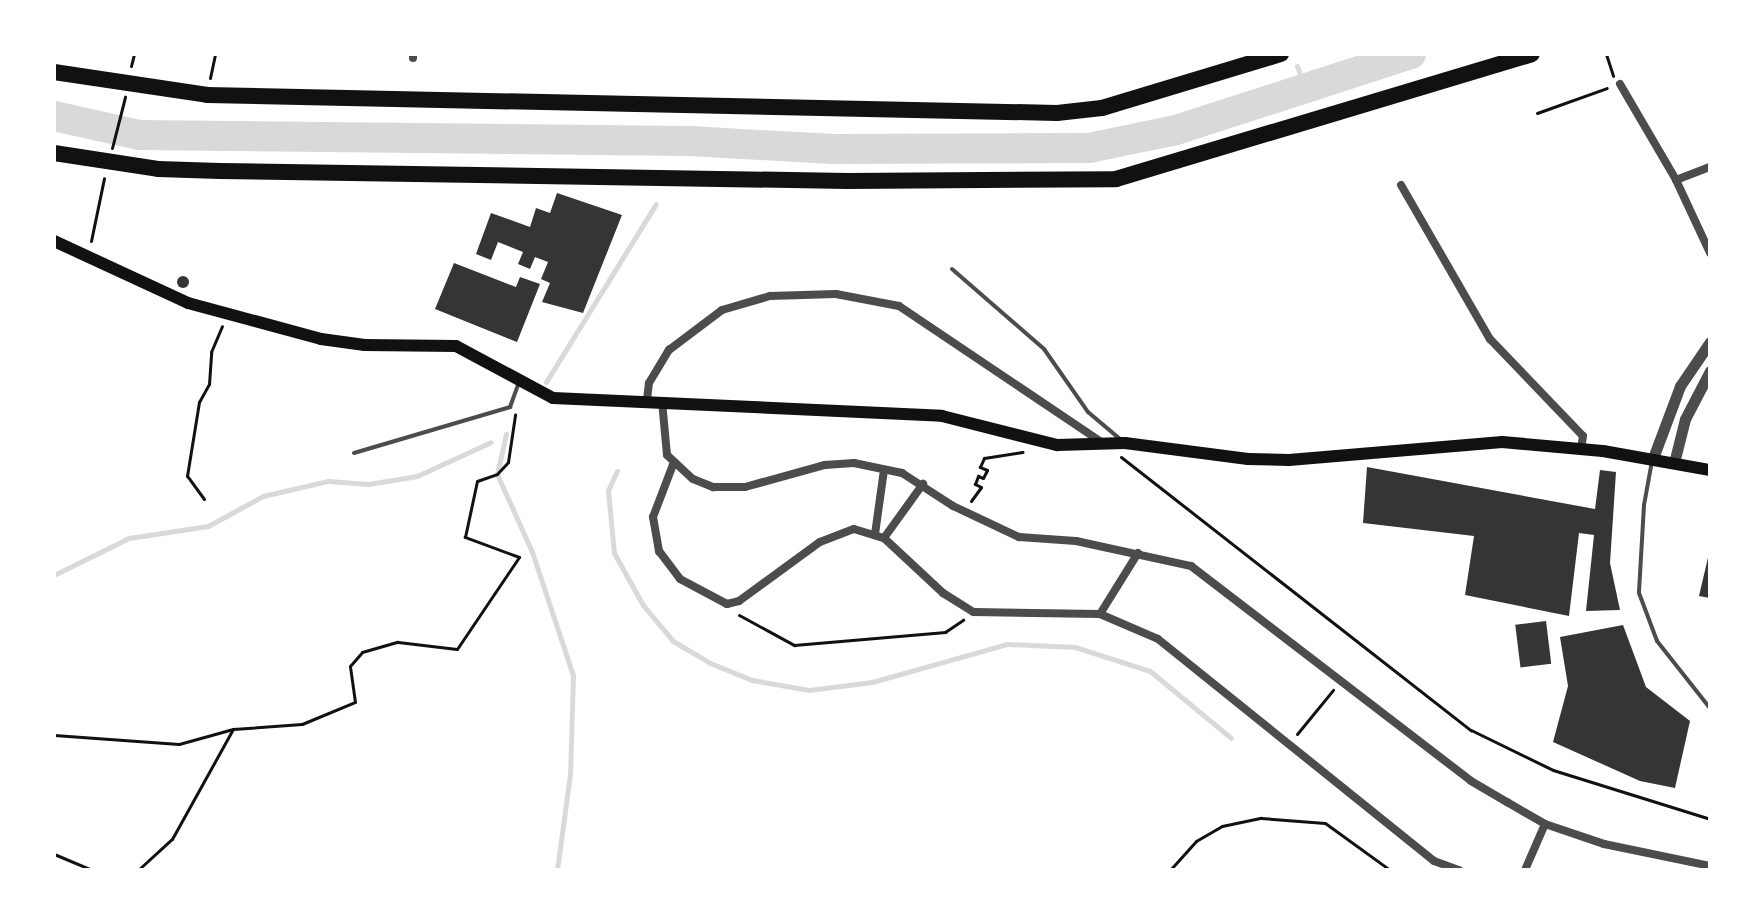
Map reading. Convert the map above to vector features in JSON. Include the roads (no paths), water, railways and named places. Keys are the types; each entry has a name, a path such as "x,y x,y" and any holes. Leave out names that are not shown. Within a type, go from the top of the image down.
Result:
{"highway":[{"path":"54,72 207,95 1057,113 1102,108 1281,54"},
{"path":"54,153 158,169 234,171 848,181 1116,179 1532,54"}],"main road":[{"path":"54,241 163,294 343,343 456,346 553,398 662,399 942,416 1057,445 1125,443 1289,460 1471,443 1581,449 1653,458 1710,470"}],"street":[{"path":"1620,84 1676,180 1710,253"},
{"path":"1676,180 1710,167"},
{"path":"1401,185 1490,339 1583,436 1581,449"},
{"path":"647,399 653,374 669,350 722,310 770,296 836,294 899,306 1105,445"},
{"path":"1653,458 1680,386 1710,342"},
{"path":"1674,463 1685,419 1710,371"},
{"path":"662,399 663,446 674,462 693,479 729,489 825,465 854,463 923,484 953,506 1019,537 1138,553 1191,566 1471,781 1545,824 1604,844 1710,866"},
{"path":"674,462 653,517 659,551 680,579 727,604 837,532 854,529 884,538 943,593 974,612 1100,614 1158,639 1434,861 1459,870"},
{"path":"875,534 884,470"},
{"path":"884,538 923,484"},
{"path":"1100,614 1138,553"},
{"path":"1525,870 1545,824"}],"lane":[{"path":"952,269 1044,349 1088,412 1125,443"},
{"path":"354,453 510,407 520,380"},
{"path":"1653,458 1644,505 1639,593 1657,641 1710,708"}],"waterway":[{"path":"54,116 139,135 689,141 833,149 1089,148 1176,130 1411,54"},
{"path":"1297,66 1305,88"},
{"path":"546,382 656,204"},
{"path":"506,434 497,474 532,552 573,675 570,774 557,870"},
{"path":"54,575 129,538 208,526 263,496 328,481 368,484 417,476 491,442"},
{"path":"617,471 608,490 614,553 643,605 673,641 710,663 752,680 809,690 872,682 1007,644 1075,647 1150,671 1231,738"}]}
